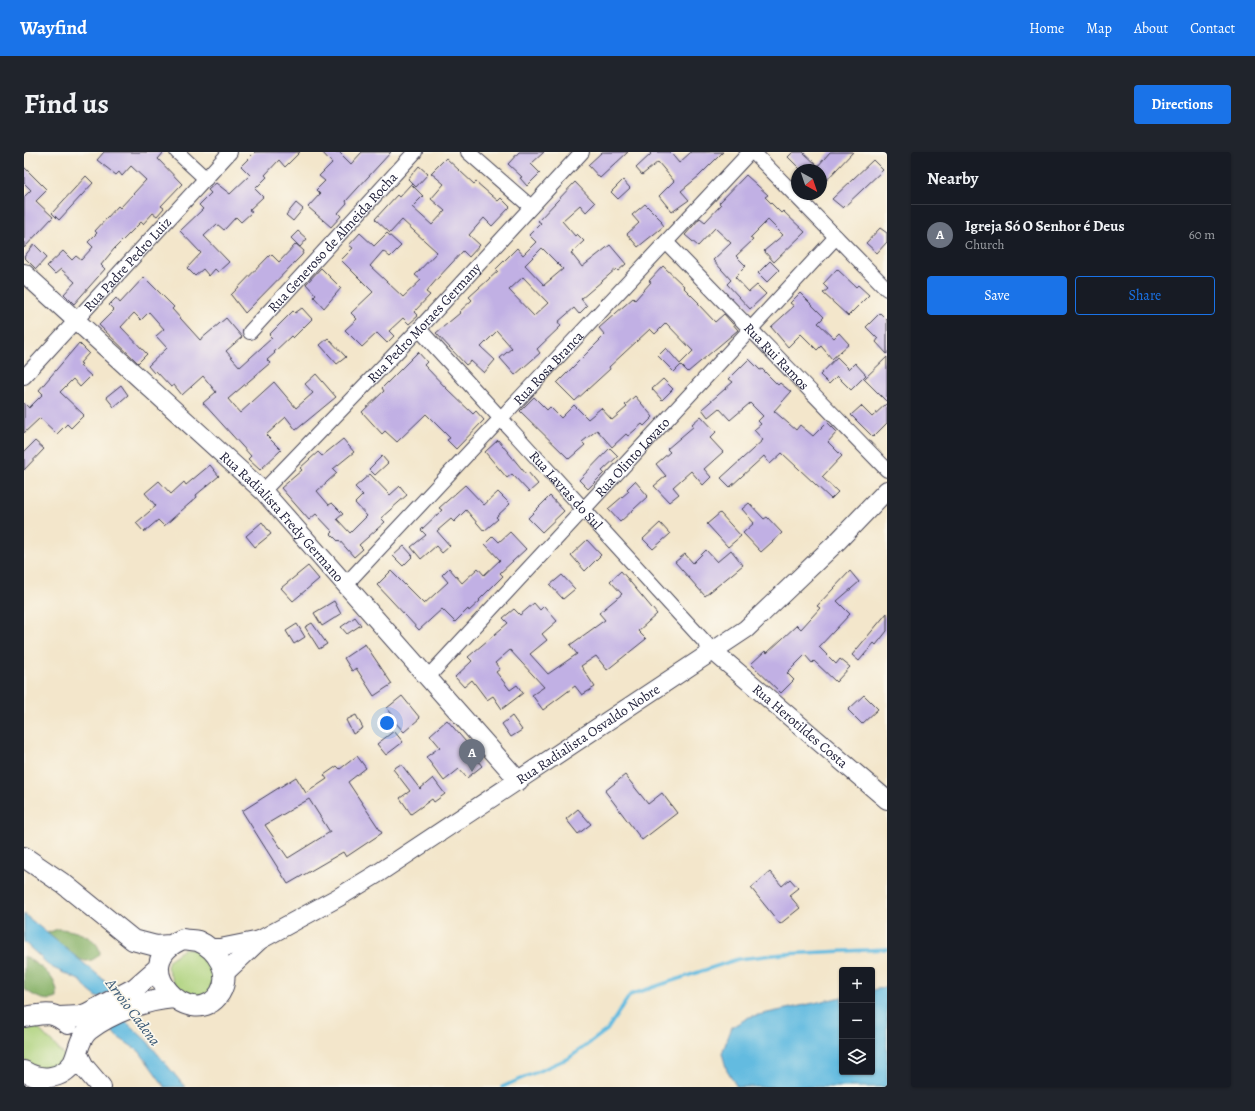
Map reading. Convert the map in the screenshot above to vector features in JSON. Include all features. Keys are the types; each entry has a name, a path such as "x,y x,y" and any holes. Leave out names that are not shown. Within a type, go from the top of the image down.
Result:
{"main road":[{"path":"24,857 65,885 133,940 156,946 170,944 183,939 197,941 210,948 220,959 224,974 221,992 209,1004 191,1006 174,998 162,984 159,967"},
{"path":"24,1017 47,1014 59,1017 80,1016 92,1019 131,999 159,967 164,950 170,944"},
{"path":"131,999 174,998"},
{"path":"59,1017 72,1029 84,1067 101,1087"},
{"path":"41,1079 72,1063 92,1019"}],"street":[{"path":"177,152 206,179"},
{"name":"Rua Padre Pedro Luiz","path":"24,377 230,152"},
{"name":"Rua Generoso de Almeida Rocha","path":"250,332 415,152"},
{"path":"468,152 531,207"},
{"name":"Rua Pedro Moraes Germany","path":"263,491 419,329 582,152"},
{"path":"752,152 887,289"},
{"name":"Rua Rosa Branca","path":"346,584 752,152"},
{"name":"Rua Olinto Lovato","path":"428,677 836,237"},
{"name":"Rua Rui Ramos","path":"666,242 887,470"},
{"name":"Rua Radialista Fredy Germano","path":"24,273 263,491 519,781"},
{"name":"Rua Lavras do Sul","path":"419,329 713,651"},
{"name":"Rua Radialista Osvaldo Nobre","path":"224,974 260,940 339,897 380,872 746,629 783,596 887,490"},
{"name":"Rua Herotildes Costa","path":"713,651 887,800"},
{"name":"Rua Radialista Osvaldo Nobre","path":"210,948 220,948 260,940"}],"green space":[{"path":"58,929 77,932 84,935 95,943 99,948 100,954 94,959 88,961 81,960 65,950 47,933"},
{"path":"185,948 205,951 217,980 205,996 179,996 167,967 169,960"},
{"path":"24,956 42,968 52,978 57,991 57,998 48,1000 44,999 24,989"},
{"path":"32,1022 67,1058 56,1068 47,1070 28,1064 24,1059 24,1029"}],"water":[{"name":"Arroio Cadena","path":"24,914 103,979 111,992 98,998 88,990 81,981 51,967 24,942"},
{"path":"887,987 887,1087 737,1087 727,1071 722,1053 732,1027 749,1017 839,998 839,1075 875,1075 875,989"},
{"name":"Arroio Cadena","path":"124,1020 147,1041 185,1087 165,1087 139,1051 116,1036 110,1028"}],"building":[{"path":"104,152 164,152 158,159 182,184 161,206 164,208 157,216 153,213 143,224 141,222 114,249 101,265 105,269 74,304 64,294 75,282 61,269 55,274 47,266 63,251 72,260 76,256 81,260 93,247 88,242 97,233 95,231 118,206 120,208 146,180 131,166 122,176 119,172 116,175 97,160"},
{"path":"255,152 300,152 285,167 279,160 265,175 267,177 255,189 263,197 249,210 252,212 241,222 236,217 224,230 217,224 204,236 229,262 218,272 215,269 209,276 203,269 195,276 187,268 201,253 180,231 203,209 199,205 211,193 208,190 216,183 230,194 250,175 241,166"},
{"path":"322,152 339,152 351,164 362,152 391,152 346,201 347,203 338,213 341,216 331,227 308,207 320,194 316,190 325,181 319,176 332,163"},
{"path":"519,152 544,152 531,164 540,173 527,186 520,178 522,177 508,164"},
{"path":"602,152 628,152 600,178 588,165"},
{"path":"649,152 670,152 679,163 691,152 723,152 699,176 681,191 689,200 672,212 659,196 674,181 658,162 642,175 636,168 651,154"},
{"path":"793,152 803,152 816,164 795,164 788,157"},
{"path":"830,152 853,152 827,180 827,164 820,164"},
{"path":"446,158 474,184 476,182 498,201 501,198 510,207 492,226 484,218 469,235 480,245 469,257 463,251 438,278 426,292 430,295 414,312 418,316 409,324 403,318 389,331 394,336 387,343 377,333 362,347 345,330 357,319 351,313 373,292 341,260 353,248 349,245 360,233 374,246 387,233 401,246 390,257 383,251 370,266 403,297 421,280 415,275 437,252 402,220 390,233 375,219 397,195 399,197 411,184 423,196 412,207 432,225 445,211 431,199 444,184 431,173"},
{"path":"873,160 883,170 843,208 832,199"},
{"path":"419,166 428,174 416,187 408,179"},
{"path":"24,167 47,190 36,201 53,217 24,248 24,197 31,190 24,183"},
{"path":"746,175 768,195 765,197 781,213 783,211 805,232 774,262 764,251 783,235 768,220 750,238 753,240 736,256 746,266 735,277 749,292 757,285 766,294 750,309 727,284 731,280 713,260 731,243 715,228 698,246 685,235 700,218 705,222 721,205 719,203"},
{"path":"86,176 93,183 59,220 52,213"},
{"path":"623,180 630,188 618,199 611,192"},
{"path":"575,182 595,203 586,212 580,205 562,221 575,236 577,234 584,241 571,253 582,267 610,245 626,264 618,271 616,269 581,299 587,306 579,314 574,308 558,322 561,326 537,349 540,353 515,375 500,358 512,348 497,331 481,347 495,360 484,373 471,361 466,365 436,333 460,313 459,312 472,300 469,297 498,271 496,269 517,248 523,255 536,242 529,235 541,223 538,221","holes":["542,248 563,269 544,285 525,265","523,277 548,303 534,316 509,290"]},
{"path":"296,203 303,209 293,221 286,215"},
{"path":"645,204 662,221 661,222 664,226 638,247 627,234 639,223 632,215"},
{"path":"880,228 887,233 887,242 877,253 866,243"},
{"path":"298,231 307,239 300,247 291,238"},
{"path":"34,244 47,257 36,269 24,257"},
{"path":"296,244 304,251 302,255 245,313 231,295 271,254 279,262"},
{"path":"770,261 779,270 767,282 758,273"},
{"path":"663,266 684,286 683,287 715,322 724,314 738,330 688,372 681,365 674,372 658,356 666,348 680,364 693,351 666,323 655,334 650,329 575,401 557,383 605,335 599,328 633,298 635,300 651,282 649,281"},
{"path":"321,268 341,288 324,308 314,297 316,295 306,284"},
{"path":"837,269 856,287 858,285 869,295 848,316 823,293 828,289 823,284"},
{"path":"144,277 174,307 172,309 200,340 226,318 242,337 226,351 240,367 272,338 269,335 293,311 295,313 302,308 312,319 293,338 291,336 274,352 275,353 267,360 270,363 228,399 240,413 274,382 296,408 313,393 305,384 316,374 336,397 296,430 286,417 266,435 281,450 260,470 248,459 251,456 203,403 216,392 203,376 182,395 174,385 171,387 156,371 154,373 148,366 167,348 156,336 164,329 149,312 141,320 134,313 121,327 147,354 138,363 99,325 114,310 109,305 116,298 120,303"},
{"path":"800,293 824,317 818,323 834,338 839,333 849,344 832,359 821,346 817,350 801,334 788,347 771,327 794,306 790,303"},
{"path":"880,313 887,320 887,354 876,342 878,339 866,327"},
{"path":"328,338 346,357 337,364 320,345"},
{"path":"79,343 89,353 80,363 82,364 80,366 91,376 80,387 73,379 60,392 84,415 71,428 67,424 57,434 40,418 24,433 24,403 29,408 43,394 39,390"},
{"path":"418,352 427,362 424,365 448,390 473,414 476,411 484,420 456,449 447,440 450,438 426,414 397,442 385,431 382,434 362,412 384,391 382,388"},
{"path":"837,357 849,369 855,363 866,375 851,390 837,376 829,384 820,375"},
{"path":"887,357 887,402 864,379"},
{"path":"749,359 760,370 762,369 778,385 780,383 791,392 774,411 796,430 800,425 813,436 827,422 837,432 828,442 842,456 822,477 838,492 831,499 782,453 770,464 764,456 730,487 721,478 763,440 754,430 761,424 758,421 763,416 750,403 730,420 719,408 708,417 702,409 733,382 729,379"},
{"path":"663,379 673,389 662,400 652,389"},
{"path":"121,385 128,395 114,407 106,397"},
{"path":"635,396 653,417 644,426 642,424 628,436 626,434 612,447 597,430 582,442 585,445 569,459 520,411 534,397 547,410 550,407 561,418 574,405 588,419 601,408 612,420 627,407 625,405"},
{"path":"887,403 887,423 873,437 851,415 861,406 872,417"},
{"path":"701,416 716,432 710,438 723,452 704,469 711,477 703,485 691,471 673,487 679,494 669,502 654,486 666,476 656,464 670,452 667,449 694,426 692,424"},
{"path":"343,439 354,452 333,469 337,473 317,491 329,505 332,503 343,514 337,519 350,533 367,516 355,503 363,495 355,487 370,474 390,495 400,486 407,495 381,518 385,522 359,545 363,549 354,557 339,540 338,541 331,534 333,532 316,514 309,520 281,488 302,470 300,468 318,452 322,456"},
{"path":"498,440 526,474 528,472 538,484 529,492 512,474 507,478 485,452"},
{"path":"35,441 44,449 24,470 24,452"},
{"path":"610,448 618,456 602,471 604,473 588,489 579,480"},
{"path":"382,456 388,463 375,475 369,469"},
{"path":"210,465 219,476 196,495 197,497 164,526 158,520 144,532 136,523 156,506 145,493 159,481 171,494 184,482 186,485"},
{"path":"635,481 648,496 620,522 608,509 629,491 627,489"},
{"path":"465,485 484,505 498,492 510,504 496,517 498,519 484,531 466,510 454,522 451,519 437,531 450,546 442,553 436,546 421,559 411,547 426,535 421,530 442,510 439,508"},
{"path":"550,496 564,511 542,532 528,518"},
{"path":"749,503 764,519 767,517 782,533 761,552 743,533 754,523 742,509"},
{"path":"720,513 741,536 728,547 707,524"},
{"path":"262,522 271,534 255,547 246,536"},
{"path":"660,523 670,534 653,549 643,539"},
{"path":"510,532 526,549 500,573 503,576 479,600 480,601 469,611 468,609 455,622 442,609 419,630 377,585 391,571 424,604 448,582 442,575 449,568 462,583 478,568 484,575 500,560 485,544 493,536 499,542"},
{"path":"587,540 601,555 585,571 571,555"},
{"path":"404,546 413,556 403,566 393,556"},
{"path":"706,550 717,562 731,550 743,565 705,596 675,562 685,554 693,563"},
{"path":"308,566 319,579 293,601 281,588"},
{"path":"621,571 657,614 638,631 646,639 607,670 596,656 581,666 595,687 582,695 575,686 543,710 532,695 544,687 510,650 495,663 500,669 496,672 510,690 517,685 523,693 502,709 493,696 487,700 472,680 464,687 455,677 472,661 468,657 508,623 503,618 514,609 520,615 534,603 540,610 544,606 557,621 542,634 547,640 530,654 548,674 577,654 570,645 605,620 599,613 622,594 610,581"},
{"path":"850,571 859,582 837,601 850,614 819,647 836,664 840,659 850,667 836,682 814,661 812,663 805,655 787,673 794,680 781,693 751,664 765,651 767,653 797,625 801,629 820,608 817,606"},
{"path":"562,575 575,589 563,599 550,585"},
{"path":"334,601 341,614 322,626 314,613"},
{"path":"887,613 887,631 876,645 874,643 859,661 852,655"},
{"path":"355,617 361,625 347,634 341,627"},
{"path":"312,623 327,644 319,649 305,627"},
{"path":"297,624 305,637 294,644 286,631"},
{"path":"365,644 392,684 374,696 356,668 352,671 344,658"},
{"path":"864,695 878,709 862,724 848,710"},
{"path":"402,696 420,718 404,732 393,720 395,718 387,708"},
{"path":"356,715 363,728 353,734 346,720"},
{"path":"512,716 522,730 511,737 502,724"},
{"path":"447,720 472,749 470,751 482,766 467,778 459,769 444,781 426,757 440,747 430,735"},
{"path":"394,731 403,742 386,755 377,744"},
{"path":"357,756 366,768 348,782 382,833 346,857 343,852 288,884 242,811 296,777 306,793 327,779 324,775 337,766 340,769","holes":["309,799 330,832 288,858 265,825"]},
{"path":"401,764 420,789 433,778 445,794 434,802 432,799 411,814 400,798 410,791 393,769"},
{"path":"625,775 648,804 662,793 677,813 642,840 605,791"},
{"path":"578,809 591,824 578,834 566,819"},
{"path":"770,872 782,886 790,879 798,888 789,895 800,908 780,924 751,888"}],"waterway":[{"path":"502,1087 569,1058 607,1030 630,995 738,959 783,954 887,949"}],"place":[{"name":"Igreja Só O Senhor é Deus","path":"472,772"}]}
